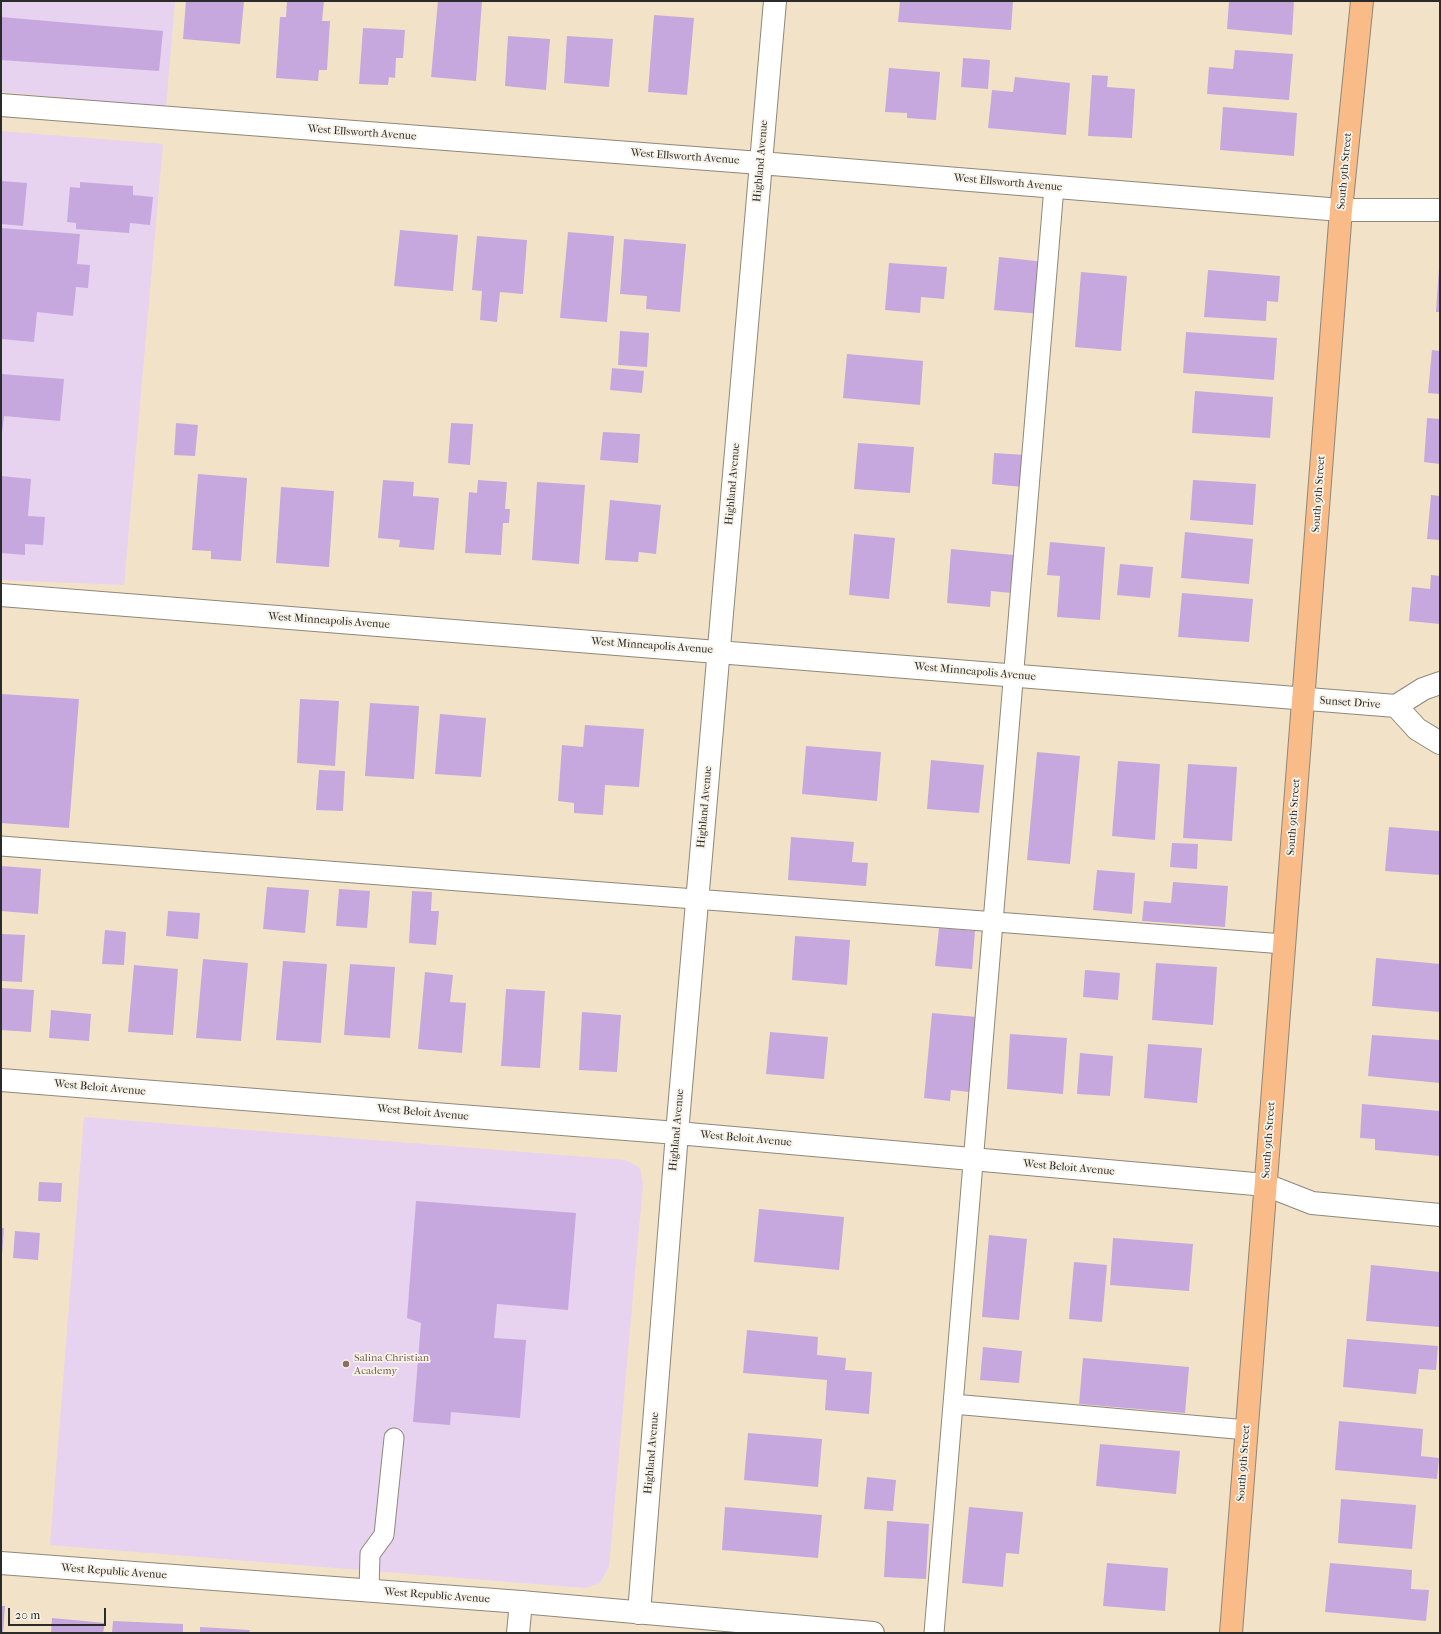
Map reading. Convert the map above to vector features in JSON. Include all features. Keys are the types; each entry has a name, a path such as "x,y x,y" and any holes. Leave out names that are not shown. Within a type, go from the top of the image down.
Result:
{"main road":[{"name":"South 9th Street","path":"1231,1633 1341,210 1362,1"}],"street":[{"name":"Highland Avenue","path":"639,1613 677,1133 775,1"},
{"name":"West Ellsworth Avenue","path":"1,105 760,163 1341,210 1440,210"},
{"name":"West Minneapolis Avenue","path":"1,595 719,651 1304,700"},
{"name":"Sunset Drive","path":"1304,700 1396,706 1423,689 1440,683"},
{"name":"Sunset Drive","path":"1396,706 1417,729 1440,743"},
{"name":"West Beloit Avenue","path":"1,1080 677,1133 1266,1185 1312,1203 1440,1215"},
{"name":"West Republic Avenue","path":"1,1563 521,1602 873,1633"},
{"path":"518,1633 521,1602"}],"lane":[{"path":"934,1633 1054,187"},
{"path":"1,846 1284,944"},
{"path":"953,1404 1247,1430"},
{"path":"368,1591 370,1554 384,1535 394,1438"}],"shaded area":[{"path":"1,1 175,1 166,107 1,92"},
{"path":"1,131 163,144 124,585 1,580"},
{"name":"Salina Christian Academy","path":"84,1117 625,1160 640,1168 643,1183 609,1567 600,1583 585,1588 50,1545"}],"building":[{"path":"186,1 244,1 240,44 183,39"},
{"path":"287,1 324,1 322,21 330,21 327,70 319,70 318,81 276,78 280,17 286,17"},
{"path":"438,1 482,1 476,81 431,77"},
{"path":"900,1 1013,1 1011,30 898,22"},
{"path":"1229,1 1294,1 1292,35 1227,29"},
{"path":"654,15 694,18 687,95 648,92"},
{"path":"1,17 163,31 159,71 1,60"},
{"path":"363,28 405,30 403,58 396,58 395,78 389,77 388,85 359,84"},
{"path":"508,36 550,39 546,90 505,86"},
{"path":"567,36 613,39 609,87 564,83"},
{"path":"1235,50 1293,54 1289,100 1207,94 1209,67 1233,69"},
{"path":"963,58 990,60 988,89 961,87"},
{"path":"889,68 940,72 936,120 907,118 907,113 885,112"},
{"path":"1092,75 1108,76 1107,87 1135,89 1132,138 1088,136"},
{"path":"1015,77 1070,83 1066,135 988,128 992,90 1013,92"},
{"path":"1223,107 1297,113 1294,156 1220,150"},
{"path":"1,181 27,183 23,226 1,224"},
{"path":"80,182 133,186 133,195 153,197 150,225 130,223 129,233 76,229 76,223 67,222 70,187 80,188"},
{"path":"1,228 80,234 77,264 90,265 88,288 76,287 73,316 37,312 34,342 1,339"},
{"path":"400,230 458,235 453,291 394,286"},
{"path":"568,232 614,236 607,322 560,318"},
{"path":"477,236 527,240 523,294 500,292 497,322 480,320 482,291 472,290"},
{"path":"624,239 686,244 680,312 646,309 647,296 620,294"},
{"path":"999,257 1045,262 1041,314 994,310"},
{"path":"889,263 947,267 944,299 921,297 920,313 885,310"},
{"path":"1439,268 1440,312 1436,312"},
{"path":"1208,270 1280,276 1278,302 1267,301 1266,321 1204,317"},
{"path":"1081,272 1127,276 1121,351 1075,347"},
{"path":"620,331 649,333 647,367 618,365"},
{"path":"1186,332 1277,338 1274,380 1183,373"},
{"path":"1432,350 1440,351 1440,394 1428,393"},
{"path":"847,354 923,361 920,405 843,398"},
{"path":"612,368 644,371 642,393 610,390"},
{"path":"1,374 64,379 60,421 4,416 1,442"},
{"path":"1195,391 1273,397 1270,438 1192,433"},
{"path":"1427,418 1440,419 1440,464 1424,462"},
{"path":"176,423 198,425 195,456 174,455"},
{"path":"451,423 473,424 470,465 448,463"},
{"path":"603,432 640,434 638,463 600,460"},
{"path":"858,443 914,447 910,493 854,489"},
{"path":"994,453 1025,455 1023,487 992,484"},
{"path":"198,474 247,478 241,561 211,559 211,551 192,550"},
{"path":"1,476 31,479 28,516 45,517 43,545 25,544 25,555 1,553"},
{"path":"383,480 414,482 413,496 439,498 434,550 399,547 400,540 378,538"},
{"path":"478,480 507,482 505,509 510,509 509,523 503,523 501,555 465,553 469,492 477,493"},
{"path":"1193,480 1256,484 1253,525 1190,520"},
{"path":"537,482 585,485 579,564 532,560"},
{"path":"281,487 334,491 329,567 276,563"},
{"path":"1431,495 1440,496 1440,540 1427,539"},
{"path":"610,500 661,505 656,554 639,552 638,562 605,560"},
{"path":"1185,532 1253,539 1249,584 1181,578"},
{"path":"854,534 895,538 889,599 849,595"},
{"path":"1050,542 1105,547 1100,620 1057,617 1060,576 1047,575"},
{"path":"951,549 1014,555 1011,593 991,591 990,607 947,603"},
{"path":"1120,564 1153,567 1150,598 1117,595"},
{"path":"1431,575 1440,576 1440,624 1409,621 1412,587 1430,589"},
{"path":"1182,593 1253,599 1249,642 1178,637"},
{"path":"1,694 79,699 69,828 1,823"},
{"path":"300,699 339,701 335,766 297,763"},
{"path":"370,703 419,706 414,779 365,776"},
{"path":"440,714 486,718 481,777 435,774"},
{"path":"585,725 644,729 639,787 605,785 603,815 574,813 574,803 558,801 562,745 583,747"},
{"path":"806,746 881,752 877,801 802,794"},
{"path":"1037,752 1080,756 1070,864 1027,860"},
{"path":"931,760 984,765 979,813 927,809"},
{"path":"1118,761 1160,764 1155,840 1112,836"},
{"path":"1188,764 1237,767 1232,841 1183,838"},
{"path":"319,770 345,771 343,811 316,810"},
{"path":"1389,827 1440,831 1440,875 1385,871"},
{"path":"791,837 854,842 852,862 868,863 866,886 788,880"},
{"path":"1172,843 1198,844 1197,869 1170,867"},
{"path":"1,866 41,869 38,914 1,911"},
{"path":"1097,870 1135,873 1132,914 1093,910"},
{"path":"1173,882 1228,886 1225,927 1142,921 1144,901 1171,903"},
{"path":"267,887 309,890 305,933 263,929"},
{"path":"339,889 370,891 367,928 336,926"},
{"path":"412,891 432,892 431,911 439,911 436,945 409,943"},
{"path":"168,911 200,913 198,939 166,936"},
{"path":"939,928 975,931 972,969 935,966"},
{"path":"105,930 126,932 124,965 102,964"},
{"path":"1,934 25,935 22,982 1,981"},
{"path":"795,936 850,940 847,985 792,980"},
{"path":"1376,958 1440,964 1440,1012 1372,1006"},
{"path":"203,959 248,963 241,1041 196,1038"},
{"path":"283,961 327,964 321,1043 276,1040"},
{"path":"1156,963 1217,967 1213,1025 1152,1020"},
{"path":"350,964 395,967 390,1038 344,1035"},
{"path":"134,965 178,969 173,1035 128,1032"},
{"path":"1085,970 1120,973 1118,1000 1083,997"},
{"path":"425,972 453,975 450,1002 466,1003 462,1053 418,1049"},
{"path":"1,988 34,990 31,1032 1,1030"},
{"path":"506,989 545,991 540,1068 501,1066"},
{"path":"51,1010 91,1014 89,1041 49,1038"},
{"path":"582,1012 621,1015 617,1072 579,1070"},
{"path":"932,1013 977,1017 970,1092 951,1090 950,1101 924,1098"},
{"path":"770,1032 828,1037 824,1079 766,1074"},
{"path":"1010,1034 1067,1038 1063,1094 1007,1089"},
{"path":"1372,1035 1440,1040 1440,1083 1368,1076"},
{"path":"1148,1044 1202,1048 1197,1103 1144,1098"},
{"path":"1080,1053 1113,1056 1110,1096 1077,1094"},
{"path":"1362,1104 1440,1111 1440,1156 1375,1150 1375,1139 1360,1138"},
{"path":"39,1182 62,1183 61,1202 38,1201"},
{"path":"416,1201 576,1213 568,1310 497,1304 494,1338 526,1340 520,1418 451,1412 450,1425 413,1422 421,1323 407,1318"},
{"path":"759,1209 844,1217 839,1270 754,1262"},
{"path":"1,1228 4,1228 2,1255 1,1255"},
{"path":"15,1231 40,1233 38,1260 13,1258"},
{"path":"989,1235 1027,1239 1019,1320 982,1317"},
{"path":"1113,1238 1193,1244 1189,1291 1110,1285"},
{"path":"1074,1262 1107,1265 1102,1322 1069,1319"},
{"path":"1371,1265 1440,1272 1440,1327 1366,1321"},
{"path":"747,1330 818,1337 817,1355 846,1358 845,1370 872,1372 869,1414 825,1410 827,1380 743,1373"},
{"path":"1347,1339 1438,1346 1436,1370 1419,1369 1416,1394 1343,1387"},
{"path":"983,1347 1022,1351 1019,1383 980,1380"},
{"path":"1083,1358 1189,1367 1185,1413 1079,1404"},
{"path":"1339,1421 1423,1429 1421,1456 1439,1458 1437,1479 1335,1470"},
{"path":"748,1433 822,1439 818,1487 744,1480"},
{"path":"1100,1444 1180,1451 1176,1494 1096,1486"},
{"path":"867,1477 896,1480 893,1511 864,1509"},
{"path":"1341,1499 1416,1505 1412,1549 1338,1543"},
{"path":"725,1507 822,1515 818,1558 722,1550"},
{"path":"969,1507 1023,1512 1019,1554 1006,1553 1003,1587 962,1583"},
{"path":"887,1521 929,1524 926,1579 884,1577"},
{"path":"1107,1563 1168,1568 1165,1611 1103,1606"},
{"path":"1330,1563 1412,1570 1411,1589 1429,1590 1426,1621 1325,1612"},
{"path":"1,1606 5,1606 3,1633 1,1633"},
{"path":"52,1618 105,1623 103,1633 51,1633"},
{"path":"113,1621 183,1624 183,1633 112,1633"},
{"path":"200,1627 250,1630 249,1633 200,1633"}],"place":[{"name":"Salina Christian Academy","path":"346,1364"}]}
